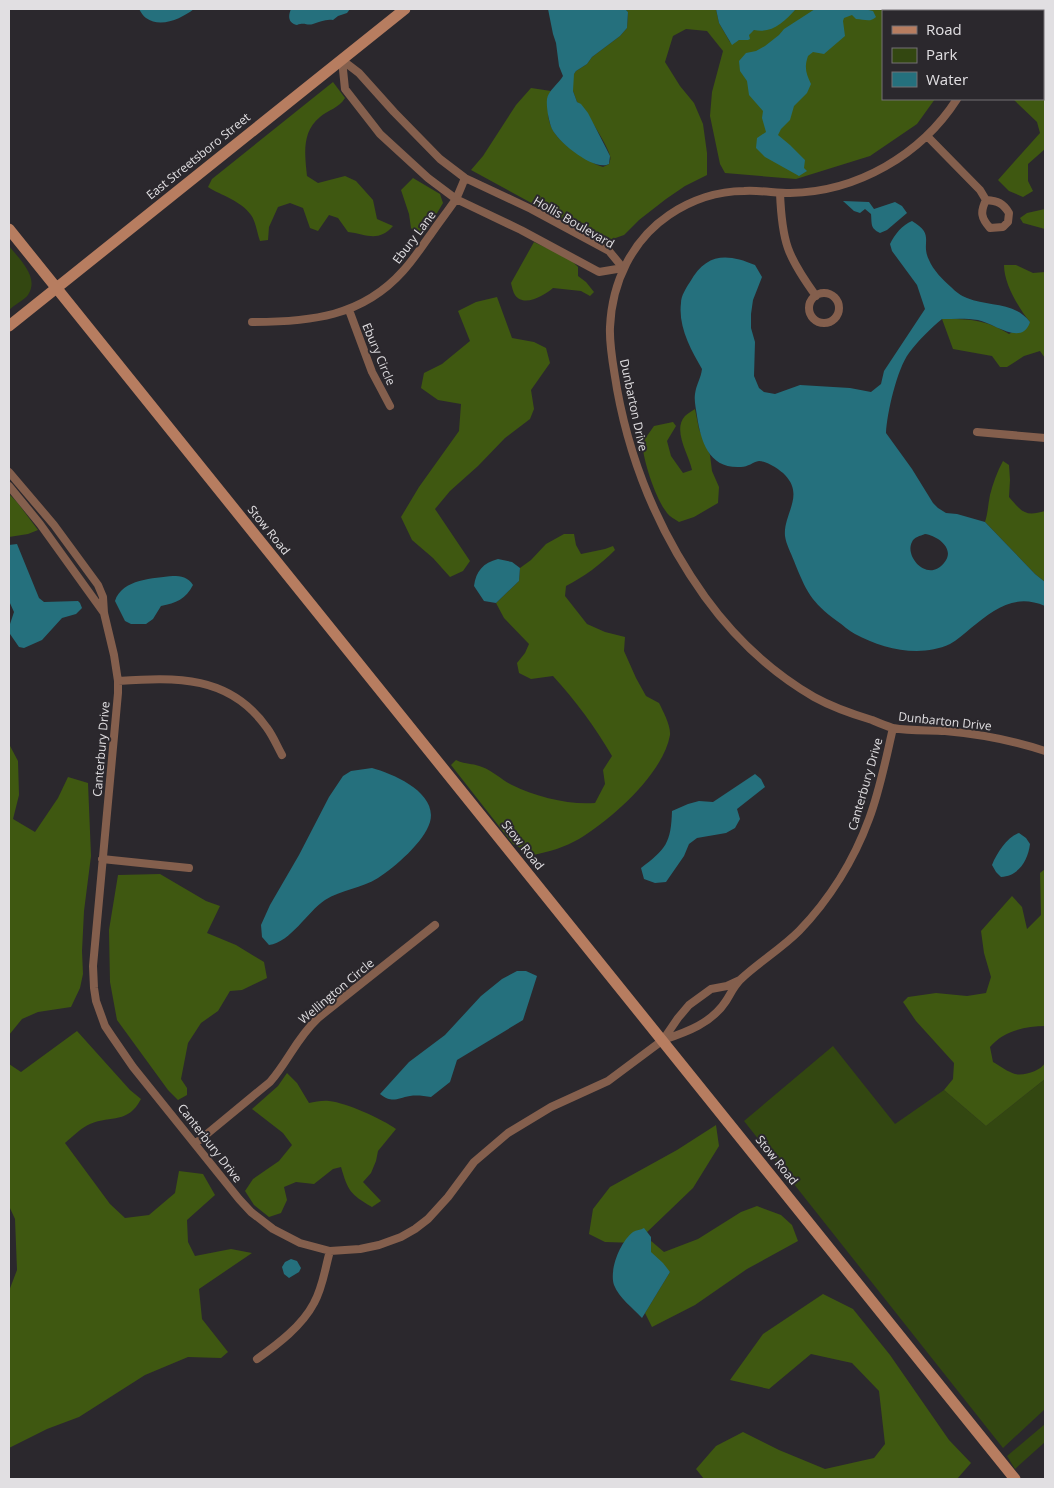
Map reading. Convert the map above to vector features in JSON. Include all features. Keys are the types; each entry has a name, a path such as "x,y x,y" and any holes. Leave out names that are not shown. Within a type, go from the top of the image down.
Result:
{"street":[{"name":"East Streetsboro Street","path":"9,326 405,9"},
{"name":"Hollis Boulevard","path":"342,60 359,73 440,159 465,178 530,209 609,251 624,268"},
{"path":"342,60 345,89 380,134 428,178 456,199 521,230 600,272 624,268"},
{"name":"Dunbarton Drive","path":"956,100 927,136 897,160 856,180 812,192 724,192 708,196 681,208 652,230 635,249 624,268 614,301 610,328 613,363 622,418 634,463 650,503 684,566 724,621 773,670 797,688 818,700 893,728 982,735 1024,744 1045,751"},
{"path":"927,136 986,200"},
{"name":"Ebury Lane","path":"252,322 291,322 313,319 348,310 376,294 400,274 417,253 456,199 465,178"},
{"path":"780,193 782,229 787,249 798,271 816,296"},
{"name":"Stow Road","path":"9,229 1015,1479"},
{"path":"820,293 830,294 837,300 839,310 835,319 831,322 821,323 816,321 810,313 810,303 816,296 820,293"},
{"name":"Ebury Circle","path":"348,310 372,372 390,406"},
{"path":"978,432 1045,438"},
{"name":"Canterbury Drive","path":"9,472 54,525 101,592 114,655 118,681 93,972 99,1011 111,1035 133,1067 196,1143 239,1199 261,1220 285,1236 300,1243 330,1251 360,1249 379,1245 415,1229 438,1208 474,1162 508,1133 551,1108 608,1081 663,1040 694,1029 710,1018 726,1002 731,990 740,980 799,931 836,884 860,843 870,818 893,728"},
{"path":"10,488 19,482"},
{"name":"Canterbury Drive","path":"10,488 45,531 104,613"},
{"path":"45,531 54,525"},
{"path":"73,570 82,564"},
{"path":"118,681 150,679 187,680 224,692 246,706 259,718 268,729 282,755"},
{"path":"102,859 189,868"},
{"name":"Wellington Circle","path":"196,1143 270,1082 301,1035 318,1018 435,926"},
{"name":"Canterbury Drive","path":"663,1040 689,1005 711,989 727,986 740,980"},
{"path":"257,1359 296,1327 314,1303 330,1251"}],"green space":[{"path":"625,9 716,9 719,23 730,42 739,40 754,30 781,22 796,9 971,9 882,10 882,100 934,100 917,124 870,156 796,179 725,173 720,164 710,116 712,92 723,51 707,31 686,29 673,36 665,62 680,86 694,103 703,124 707,153 707,175 685,186 666,199 639,220 624,235 607,241 471,170 483,156 516,105 531,88 551,91 548,100 548,117 550,125 563,142 575,152 597,165 603,167 609,164 609,152 590,118 577,102 573,91 573,75 627,28 628,12"},
{"path":"1044,60 1045,149 1028,164 1028,181 1033,191 1023,197 1009,191 998,180 1040,133 1037,122 1014,100 1044,100"},
{"path":"333,82 345,98 340,104 320,117 310,130 306,145 307,176 318,183 345,176 356,181 373,200 377,219 393,226 377,236 348,232 338,218 329,215 318,231 310,228 303,208 290,203 278,207 269,227 268,240 260,241 254,221 247,210 208,187 212,179"},
{"path":"413,178 440,194 443,203 421,237 411,228 409,214 401,190"},
{"path":"1045,209 1045,229 1023,223 1020,218 1027,213"},
{"path":"534,242 570,259 578,267 578,276 594,292 590,296 581,291 553,288 534,299 519,299 514,294 511,283"},
{"path":"9,246 23,262 32,282 28,295 9,310"},
{"path":"1004,265 1016,265 1033,273 1045,272 1045,358 1040,351 1024,356 1007,367 1000,367 992,356 953,349 942,319 977,321 992,325 1009,334 1030,322 1012,295 1006,280"},
{"path":"497,297 512,338 534,342 546,348 550,363 531,390 534,409 530,419 505,438 450,491 435,509 470,561 463,571 450,577 433,558 412,540 401,517 419,487 459,431 461,404 438,400 421,388 424,373 442,364 470,341 458,311 476,302"},
{"path":"695,409 699,429 710,455 712,471 719,487 718,503 694,517 679,522 668,514 658,498 648,470 642,443 654,426 673,422 676,426 667,441 671,456 683,473 692,470 682,443 680,428 685,416"},
{"path":"1003,461 1009,465 1009,497 1024,512 1045,511 1045,582 985,522 992,486"},
{"path":"9,494 38,530 28,534 9,537"},
{"path":"564,534 574,534 576,545 581,554 613,546 615,550 604,561 566,586 565,596 587,624 605,632 625,637 624,651 636,678 646,696 659,703 665,714 670,735 665,750 647,780 620,808 579,839 557,849 533,855 513,844 451,765 456,760 479,766 522,789 553,799 574,803 595,803 605,784 603,770 612,756 585,714 553,676 531,679 519,673 517,663 529,644 504,618 496,603 519,581 520,568 531,560 546,544"},
{"path":"9,744 18,761 19,795 13,819 35,832 58,798 68,777 88,783 91,856 84,911 83,974 80,988 71,1007 38,1012 22,1019 9,1035"},
{"path":"1045,869 1045,1026 1015,1030 1001,1037 990,1047 993,1062 1015,1074 1032,1072 1045,1063 1045,1079 986,1126 944,1090 953,1079 954,1063 916,1021 903,1002 908,997 936,993 967,996 986,993 991,977 984,953 981,931 1012,896 1022,907 1027,929 1041,915 1040,873"},
{"path":"160,874 206,901 220,906 207,933 236,945 264,962 267,978 242,990 230,991 218,1011 201,1023 188,1043 181,1079 187,1088 187,1095 178,1100 168,1090 117,1020 110,982 109,930 118,875"},
{"path":"77,1031 130,1090 141,1099 136,1107 125,1116 90,1124 65,1143 110,1204 125,1218 149,1215 175,1193 179,1171 203,1174 215,1195 187,1220 188,1242 195,1256 231,1249 252,1253 199,1289 202,1319 228,1352 221,1358 188,1357 145,1375 79,1417 47,1429 9,1448 9,1291 17,1270 15,1219 9,1206 9,1064 21,1072"},
{"path":"833,1046 895,1124 944,1090 986,1126 1045,1079 1045,1409 1003,1448 744,1121"},
{"path":"287,1073 297,1083 309,1103 319,1101 336,1102 373,1116 396,1129 378,1151 371,1173 363,1182 381,1201 372,1207 354,1195 348,1187 341,1167 333,1169 314,1184 296,1182 284,1187 287,1200 281,1213 269,1217 254,1205 245,1191 253,1179 279,1161 292,1145 283,1133 252,1109 278,1086"},
{"path":"716,1125 719,1146 693,1188 644,1235 664,1252 698,1239 741,1212 757,1206 781,1215 792,1225 798,1241 747,1269 695,1305 652,1327 645,1313 670,1272 637,1243 605,1242 589,1234 593,1209 610,1187 677,1150"},
{"path":"823,1294 853,1309 890,1355 949,1440 971,1463 957,1479 704,1479 696,1469 716,1446 743,1432 779,1450 825,1469 874,1458 885,1444 879,1391 852,1363 811,1354 769,1389 730,1380 763,1334"},
{"path":"1045,1424 1045,1442 1015,1469 1007,1456"}],"water":[{"path":"139,9 194,9 177,19 158,22 146,18"},
{"path":"291,9 350,9 347,13 333,20 297,25 292,23 290,19"},
{"path":"548,9 625,9 628,12 627,28 574,74 573,91 577,102 588,113 610,156 609,164 595,164 578,155 562,142 552,129 547,99 549,93 563,76 559,66"},
{"path":"716,9 796,9 772,29 754,30 749,35 750,39 739,40 732,45 719,23"},
{"path":"815,9 864,9 873,11 876,17 869,20 856,19 852,15 844,18 845,36 824,54 813,52 808,56 806,70 811,84 807,93 794,106 790,120 778,135 805,160 804,168 807,171 799,176 765,157 756,148 757,138 766,132 762,118 763,111 749,95 747,81 740,71 739,61 746,53 756,51 765,46 784,29"},
{"path":"843,201 869,202 874,209 895,202 902,206 907,213 887,230 880,233 873,227 871,214 865,209 860,213 854,211"},
{"path":"912,221 924,230 927,254 931,264 956,292 975,301 1009,308 1024,315 1030,322 1021,333 1014,333 978,320 942,319 909,353 900,369 888,414 886,433 938,508 946,513 985,522 1045,582 1045,606 1024,601 1005,605 988,615 950,644 938,648 914,651 877,644 855,634 815,602 802,580 785,536 785,528 792,505 793,490 791,483 785,475 762,461 744,467 721,464 709,452 701,435 695,402 702,369 686,338 681,321 681,300 685,289 703,265 718,258 726,257 745,261 755,265 762,277 753,300 751,314 751,328 755,342 754,376 759,388 764,392 775,394 800,385 850,388 871,392 881,384 884,371 925,309 917,285 892,251 890,244 899,230","holes":["925,534 940,540 947,548 948,553 944,563 938,568 931,570 919,566 914,561 910,548 913,540 916,538"]},
{"path":"17,544 39,598 44,602 78,601 82,608 76,614 62,618 42,640 24,648 19,647 10,634 9,627 14,612 9,601 9,545"},
{"path":"498,559 512,562 520,568 519,581 496,603 484,601 474,586 476,576 484,565"},
{"path":"173,576 189,580 193,585 184,597 176,602 161,606 153,619 146,624 131,624 125,621 115,601 124,588 140,581"},
{"path":"372,768 402,780 421,794 431,812 427,830 415,846 385,873 372,881 325,900 292,933 277,943 269,945 262,937 261,925 329,797 343,776 351,771"},
{"path":"755,774 761,779 765,787 737,809 740,819 735,828 726,833 697,838 689,844 684,856 666,882 655,883 644,879 641,868 656,856 666,844 670,831 672,811 699,801 713,802"},
{"path":"1019,833 1030,844 1025,861 1013,874 1001,877 992,865 1003,846 1010,838"},
{"path":"517,971 526,971 537,976 523,1020 457,1060 450,1082 431,1097 413,1096 392,1100 380,1094 409,1062 445,1035 481,996 502,979"},
{"path":"644,1228 651,1237 651,1252 670,1272 642,1318 619,1294 614,1285 613,1272 614,1264 624,1242 633,1232"},
{"path":"291,1259 297,1261 301,1268 299,1272 289,1278 284,1274 282,1267 285,1262"}]}
